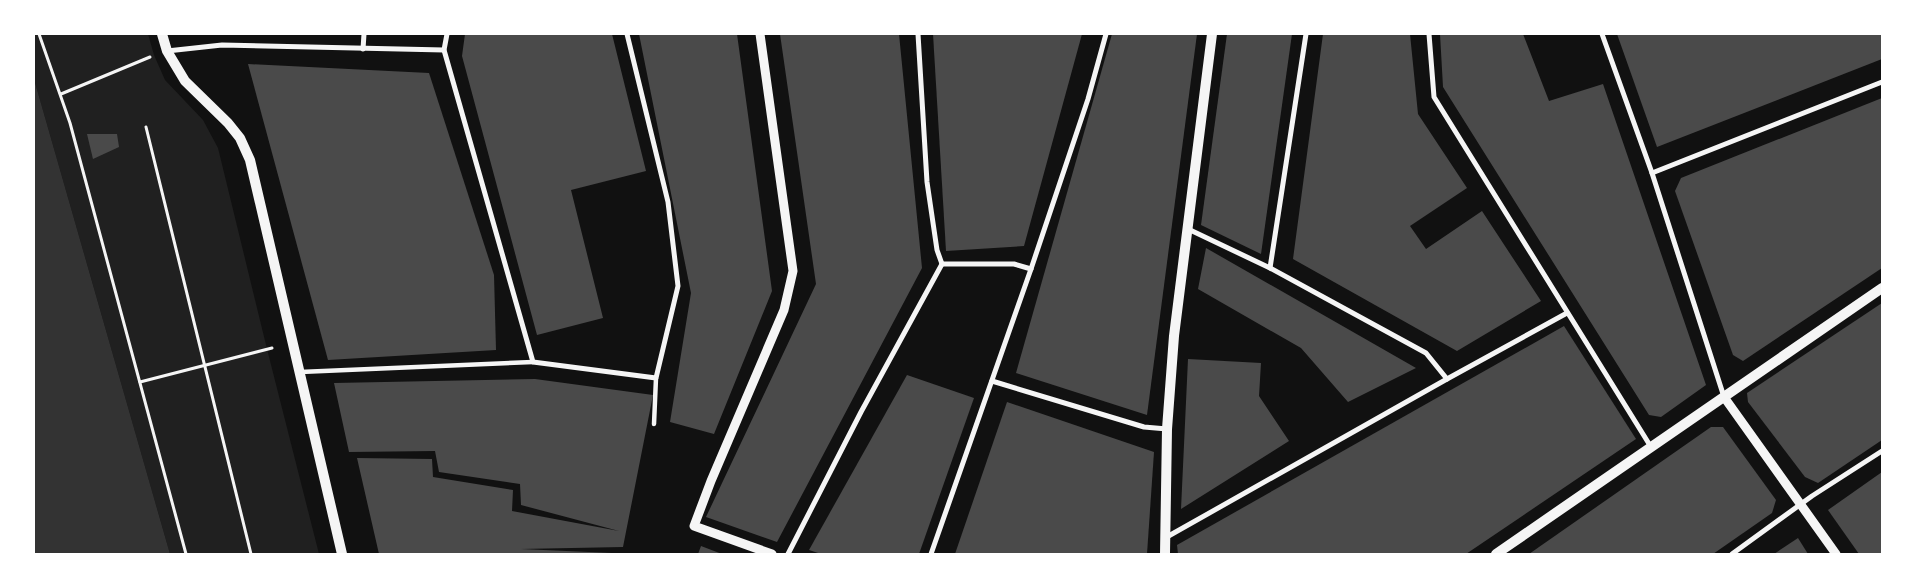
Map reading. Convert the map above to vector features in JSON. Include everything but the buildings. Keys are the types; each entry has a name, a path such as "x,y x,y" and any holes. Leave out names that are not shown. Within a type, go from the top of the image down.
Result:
{"main road":[{"path":"162,34 167,51 185,82 228,123 240,138 247,152 342,554"},
{"path":"1165,554 1167,429 1174,336 1186,228 1212,34"},
{"path":"1496,554 1882,288"}],"street":[{"path":"363,49 364,34"},
{"path":"447,34 444,50 533,362"},
{"path":"627,34 668,202 678,286 656,378 654,424"},
{"path":"760,34 793,271 784,310 711,481 694,526 772,554"},
{"path":"788,554 861,412 942,264 937,250 926,182 918,34"},
{"path":"931,554 1031,269 1088,99 1106,34"},
{"path":"1270,268 1306,34"},
{"path":"1429,34 1434,97 1651,447"},
{"path":"1602,34 1652,173 1724,396 1836,554"},
{"path":"167,51 222,45 444,50"},
{"path":"1652,173 1882,82"},
{"path":"1186,228 1270,268 1426,353 1447,379"},
{"path":"942,264 1014,264 1031,269"},
{"path":"1165,538 1567,313"},
{"path":"300,372 533,362 656,378"},
{"path":"992,381 1144,427 1167,429"},
{"path":"1732,554 1800,505 1882,451"}],"path":[{"path":"40,34 61,94 186,554"},
{"path":"61,94 167,51"},
{"path":"146,127 250,554"},
{"path":"140,382 272,348"}],"shaded area":[{"path":"34,34 148,34 154,55 165,80 203,120 218,148 319,554 170,554 34,79"},
{"path":"34,79 170,554 34,554"}]}
